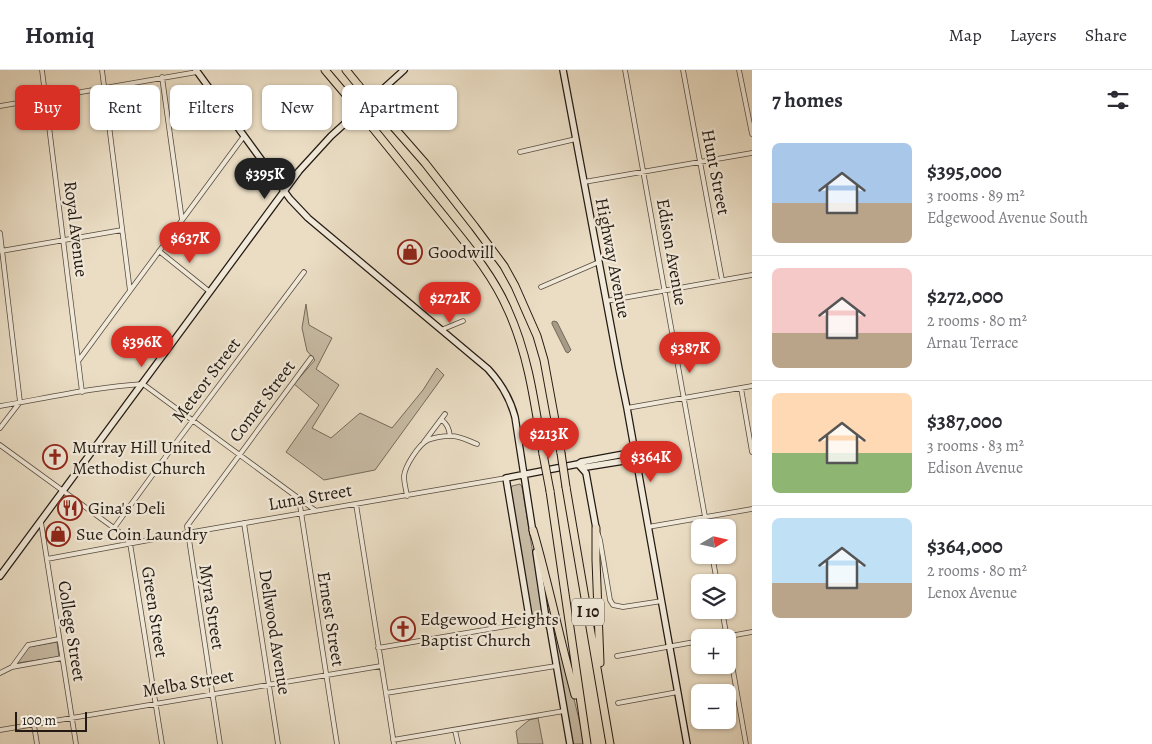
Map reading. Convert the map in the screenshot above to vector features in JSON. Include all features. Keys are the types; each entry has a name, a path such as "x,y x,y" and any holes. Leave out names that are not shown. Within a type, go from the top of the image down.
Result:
{"highway":[{"name":"I 10","path":"325,70 477,257 508,309 518,334 531,382 544,454 587,744"},
{"name":"I 10","path":"346,70 425,163 504,266 538,336 561,453 609,741"},
{"path":"596,528 600,661 609,741"},
{"path":"533,530 584,726"}],"main road":[{"path":"0,576 299,171 331,136 404,70"},
{"name":"Highway Avenue","path":"563,70 627,408 687,744"},
{"path":"197,71 290,199 308,218 488,369 505,391 515,416 546,619 550,628 570,744"},
{"name":"Luna Street","path":"506,478 581,462 635,455"},
{"path":"578,464 586,474 596,528"},
{"path":"506,478 530,622 546,619"}],"street":[{"name":"Royal Avenue","path":"42,70 44,85"},
{"path":"102,70 104,85"},
{"name":"Edison Avenue","path":"625,70 706,519"},
{"name":"Hunt Street","path":"683,70 722,280"},
{"path":"740,70 752,134"},
{"path":"121,85 197,71"},
{"path":"162,78 182,220"},
{"path":"0,106 15,103"},
{"name":"Royal Avenue","path":"50,130 82,392"},
{"path":"109,130 130,291"},
{"path":"79,360 244,136"},
{"path":"520,152 576,139"},
{"path":"584,182 752,153"},
{"path":"1,251 122,230"},
{"path":"0,233 20,402 0,428"},
{"path":"159,252 210,292"},
{"path":"542,287 598,262"},
{"name":"Meteor Street","path":"114,528 304,272"},
{"path":"606,301 752,275"},
{"path":"441,330 463,320"},
{"name":"Comet Street","path":"187,533 187,526 311,358"},
{"path":"0,406 126,385 143,384 316,511"},
{"path":"627,408 752,386"},
{"path":"741,388 752,452"},
{"path":"407,496 404,481 408,463 445,414"},
{"path":"441,419 448,425 450,436"},
{"path":"423,443 428,440 450,436 477,444"},
{"path":"0,445 114,528 130,543"},
{"name":"Luna Street","path":"47,559 506,478"},
{"name":"Ernest Street","path":"299,499 337,744"},
{"path":"356,504 394,742 564,711"},
{"path":"648,527 752,509"},
{"name":"College Street","path":"40,521 76,744"},
{"name":"Dellwood Avenue","path":"244,524 278,744"},
{"path":"596,528 600,540 610,600 613,605 623,608 662,601"},
{"name":"Myra Street","path":"187,533 220,744"},
{"name":"Green Street","path":"130,543 162,744"},
{"path":"378,648 530,622"},
{"path":"736,635 752,632"},
{"path":"12,667 28,645 59,639"},
{"path":"617,656 691,642"},
{"path":"0,673 12,667 62,658"},
{"name":"Melba Street","path":"0,730 381,666"},
{"path":"386,694 556,666"},
{"path":"734,674 746,744"},
{"path":"618,703 678,692"},
{"path":"34,725 37,744"},
{"path":"455,730 458,744"}],"shaded area":[{"path":"306,304 309,325 332,338 316,369 339,385 312,428 331,438 360,413 392,428 423,390 437,368 444,375 375,470 324,480 286,452 319,405 294,384 315,360 307,351 302,328"},
{"path":"554,321 557,322 571,350 568,353 552,324"},
{"path":"520,484 542,609 538,617 533,616 531,613 511,489 512,486"},
{"path":"543,582 547,591 585,744 573,744"},
{"path":"57,642 59,657 17,663 28,647"},
{"path":"538,718 543,744 518,744 516,731 529,720"}],"place":[{"name":"Goodwill","path":"410,252"},
{"name":"Murray Hill United Methodist Church","path":"55,457"},
{"name":"Gina's Deli","path":"70,508"},
{"name":"Sue Coin Laundry","path":"58,534"},
{"name":"Edgewood Heights Baptist Church","path":"403,629"}]}
